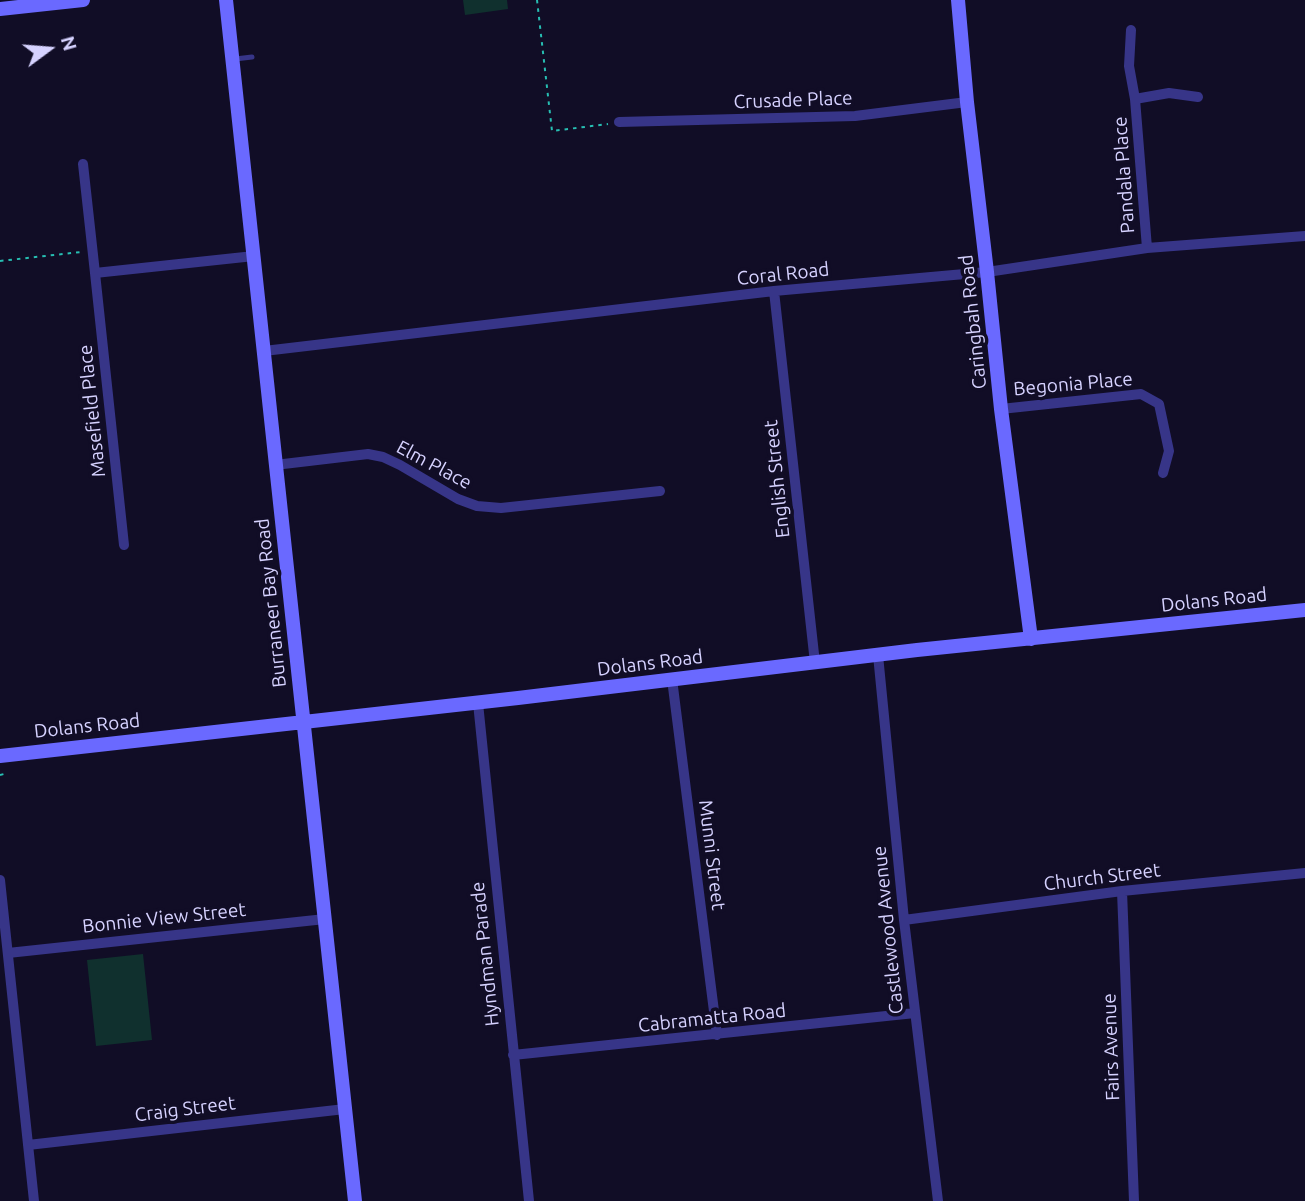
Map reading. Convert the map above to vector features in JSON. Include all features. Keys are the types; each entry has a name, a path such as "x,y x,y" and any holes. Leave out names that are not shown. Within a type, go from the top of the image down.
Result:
{"street":[{"path":"0,9 38,2 83,0"},
{"name":"Burraneer Bay Road","path":"226,0 355,1201"},
{"name":"Caringbah Road","path":"958,0 1001,408 1031,639"},
{"name":"Pandala Place","path":"1131,30 1129,66 1135,99 1147,248"},
{"name":"Pandala Place","path":"1135,99 1169,93 1198,97"},
{"name":"Crusade Place","path":"619,122 855,116 967,102"},
{"name":"Masefield Place","path":"83,164 124,545"},
{"name":"Coral Road","path":"264,351 774,291 987,272 1147,248 1305,236"},
{"path":"95,273 254,256"},
{"name":"English Street","path":"774,291 815,663"},
{"name":"Begonia Place","path":"1001,408 1141,394 1159,404 1169,451 1163,473"},
{"name":"Elm Place","path":"275,465 368,454 400,465 458,499 477,506 501,508 660,491"},
{"name":"Dolans Road","path":"0,756 878,655 1305,610"},
{"name":"Castlewood Avenue","path":"878,655 904,920 938,1201"},
{"name":"Munni Street","path":"672,679 717,1035"},
{"name":"Hyndman Parade","path":"478,703 529,1201"},
{"name":"Church Street","path":"904,920 1122,891 1305,873"},
{"path":"0,880 34,1201"},
{"name":"Fairs Avenue","path":"1122,891 1134,1201"},
{"name":"Bonnie View Street","path":"8,953 325,919"},
{"name":"Cabramatta Road","path":"513,1055 915,1013"},
{"name":"Craig Street","path":"28,1145 345,1109"}],"lane":[{"path":"232,60 252,57"}],"path":[{"path":"537,0 552,131 619,122"},
{"path":"0,261 92,250"}],"green space":[{"path":"463,0 507,0 508,9 465,15"},
{"path":"143,954 152,1040 96,1046 87,960"}]}
